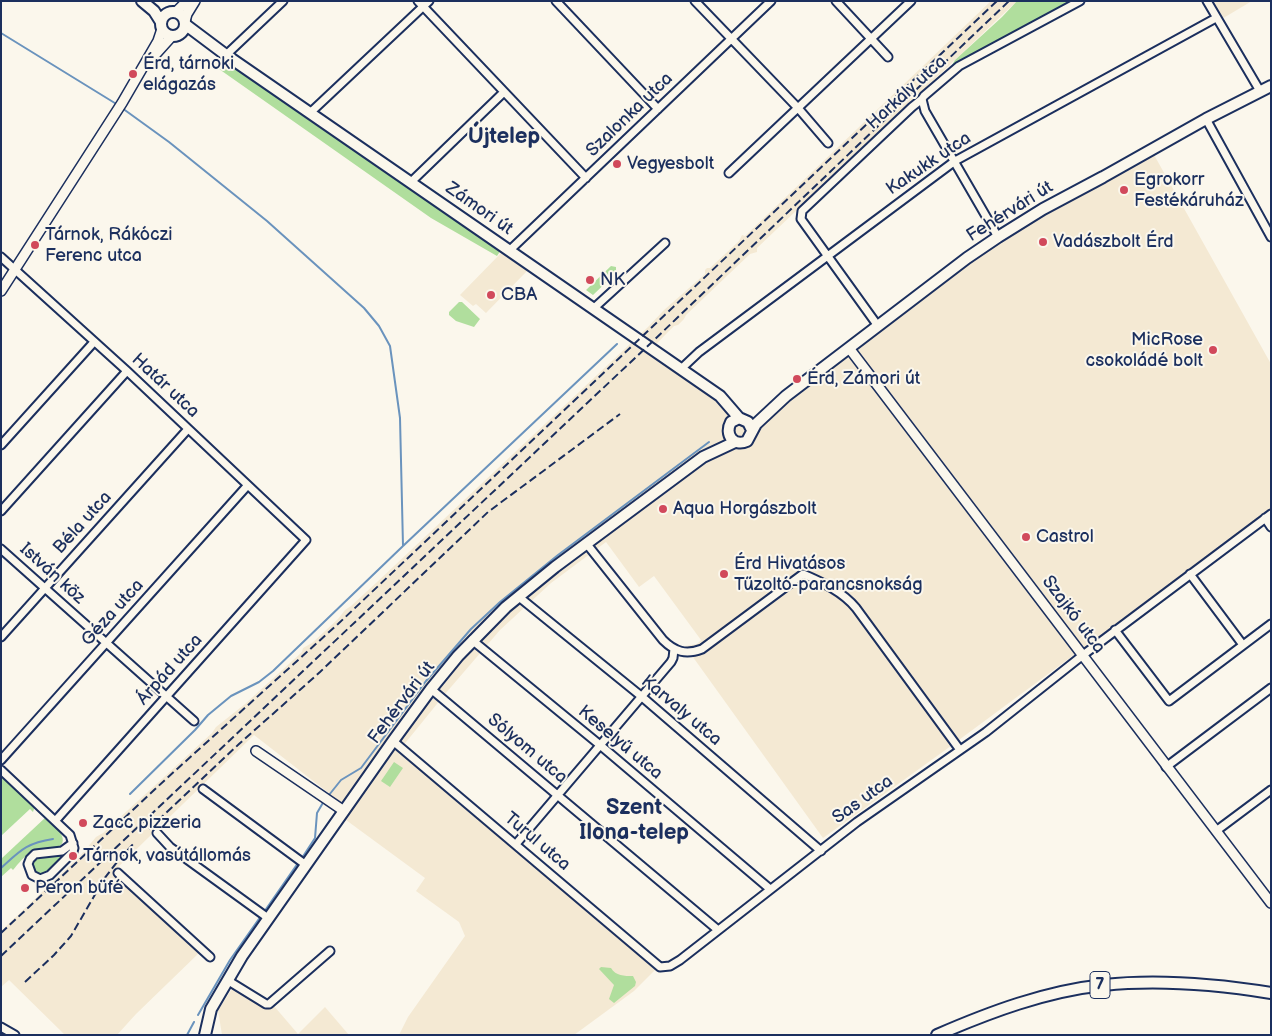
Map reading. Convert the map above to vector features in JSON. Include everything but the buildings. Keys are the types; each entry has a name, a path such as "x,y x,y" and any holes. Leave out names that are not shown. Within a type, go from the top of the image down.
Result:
{"main road":[{"path":"142,1 154,11 166,34 175,36 183,31 185,23 183,16 163,9 151,1"},
{"path":"161,26 163,16 174,12"},
{"name":"Zámori út","path":"185,23 226,55 720,396 743,419"},
{"name":"Zámori út","path":"175,36 192,39 226,55"},
{"name":"Fehérvári út","path":"752,430 761,418 786,396 967,258 998,237 1043,209 1206,119 1271,86"},
{"name":"Zámori út","path":"712,391 725,413 728,428"},
{"name":"Fehérvári út","path":"743,419 786,396"},
{"path":"743,419 750,424 752,434 747,441 735,442 730,438 728,428 733,420 743,419"},
{"name":"Fehérvári út","path":"703,458 728,428"},
{"name":"Fehérvári út","path":"205,1035 211,1009 227,980 268,918 431,689 472,640 519,597 586,543 703,458 735,442"},
{"name":"7","path":"937,1035 1007,1007 1069,990 1103,985 1171,982 1204,983 1271,993"}],"street":[{"path":"174,12 187,1"},
{"path":"185,23 187,14 195,1"},
{"path":"226,55 283,1"},
{"path":"556,1 658,109"},
{"path":"695,1 798,108 828,142"},
{"name":"Szalonka utca","path":"510,250 772,1"},
{"path":"836,1 888,57"},
{"path":"729,173 911,1"},
{"name":"Harkály utca","path":"827,256 801,219 802,211 912,106 958,66 1080,1"},
{"path":"1207,1 1260,91"},
{"path":"311,112 423,3 586,178"},
{"name":"Kakukk utca","path":"681,369 699,352 955,161 1216,18"},
{"path":"1,291 136,80 158,41 161,26"},
{"path":"136,80 163,44 175,36"},
{"path":"411,182 504,92"},
{"path":"922,99 925,111 998,237"},
{"path":"1206,119 1271,237"},
{"path":"594,308 665,243"},
{"path":"827,256 878,326"},
{"name":"Határ utca","path":"1,257 127,371 306,540"},
{"path":"1,445 94,342"},
{"name":"Szajkó utca","path":"849,348 1166,767 1269,897"},
{"path":"1,512 127,371"},
{"name":"Béla utca","path":"1,637 188,429"},
{"name":"Géza utca","path":"1,760 247,486"},
{"path":"1268,516 1271,527"},
{"name":"Sas utca","path":"660,966 670,966 680,960 857,822 986,732 1083,655 1268,516"},
{"name":"Árpád utca","path":"56,820 306,540"},
{"path":"586,543 663,640 674,649 688,652 702,649 804,574 835,590 850,600 960,750"},
{"name":"István köz","path":"1,549 194,722"},
{"path":"1190,574 1243,645"},
{"name":"Karvaly utca","path":"519,597 641,696 821,851"},
{"path":"1116,630 1169,701 1271,624"},
{"name":"Keselyű utca","path":"472,640 770,889"},
{"path":"516,844 671,662 674,649"},
{"path":"1166,767 1271,688"},
{"name":"Sólyom utca","path":"431,689 718,930"},
{"name":"Turul utca","path":"393,741 660,966"},
{"path":"256,751 344,811"},
{"path":"1,770 70,834 73,844 73,852 47,878 40,879 32,875 28,864 32,857 62,850 73,844"},
{"path":"203,789 306,865"},
{"path":"1216,831 1271,790"},
{"path":"157,833 170,847 268,918"},
{"path":"118,873 210,957"},
{"path":"227,980 266,1004 274,1001 330,951"},
{"path":"1,1027 15,1035"}],"shaded area":[{"path":"991,1 1017,1 757,248 757,252 750,254 649,352 753,428 853,349 1000,240 1153,153 1271,364 1271,509 823,838 685,646 697,644 701,640 654,576 639,587 606,542 551,583 500,630 398,752 658,967 634,991 574,1035 399,1035 408,1017 465,936 459,922 416,891 425,878 346,820 352,811 254,735 113,872 199,953 117,1035 65,1035 9,980 1,987 1,931 81,855 96,837 103,833 212,733 216,727 245,704 302,652 303,648 312,643 338,619 345,610 376,583 664,310 705,274 707,268 710,268 739,241 742,235 745,236"},
{"path":"1210,1 1252,1 1220,20"},
{"path":"501,253 527,271 486,313 476,304 473,306 460,295"},
{"path":"238,980 274,1006 298,1034 325,1007 349,1035 222,1035 218,1010"}],"green space":[{"path":"1017,1 1077,1 952,65 955,60"},
{"path":"219,69 238,69 310,121 501,250 497,256 431,218"},
{"path":"611,266 616,267 616,273 593,295 586,290"},
{"path":"459,302 462,302 480,319 474,327 456,321 449,315 449,312"},
{"path":"394,762 403,768 390,787 381,781"},
{"path":"1,777 33,804 34,809 33,812 30,809 1,836"},
{"path":"46,817 58,829 63,839 62,843 52,849 33,851 24,857 13,870 11,868 1,877 1,859"},
{"path":"67,855 45,876 34,872 33,863 36,859"},
{"path":"601,967 611,968 620,975 633,976 636,982 635,986 614,1003 609,999 614,985 599,969"}],"waterway":[{"path":"1,33 118,105"},
{"path":"122,108 169,142 267,221 364,308 379,326 390,346 400,418 403,546"},
{"path":"130,794 208,715 231,696 259,682 273,671 617,344"},
{"path":"329,795 341,780 361,768 426,681 471,629 500,602 558,555 709,442"},
{"path":"302,858 315,838 317,813 324,801"},
{"path":"1,868 30,845 53,839"},
{"path":"264,912 298,863"},
{"path":"198,1015 230,960 261,916"},
{"path":"187,1035 194,1022"}],"railway":[{"path":"1,933 166,779 338,624 997,1"},
{"path":"1,956 653,341 1009,1"},
{"path":"149,829 239,744 320,672 488,512 620,414"},
{"path":"25,982 71,936 104,879 134,843"}],"place":[{"name":"Érd, tárnoki elágazás","path":"133,74"},
{"name":"Vegyesbolt","path":"617,164"},
{"name":"Egrokorr Festékáruház","path":"1124,190"},
{"name":"Vadászbolt Érd","path":"1043,242"},
{"name":"Tárnok, Rákóczi Ferenc utca","path":"35,245"},
{"name":"NK","path":"590,280"},
{"name":"CBA","path":"491,295"},
{"name":"MicRose csokoládé bolt","path":"1213,350"},
{"name":"Érd, Zámori út","path":"797,379"},
{"name":"Aqua Horgászbolt","path":"663,509"},
{"name":"Castrol","path":"1026,537"},
{"name":"Érd Hivatásos Tűzoltó-parancsnokság","path":"724,574"},
{"name":"Zacc pizzeria","path":"83,823"},
{"name":"Tárnok, vasútállomás","path":"73,856"},
{"name":"Peron büfé","path":"25,888"}],"district":[{"name":"Újtelep","path":"504,137"},
{"name":"Szent Ilona-telep","path":"634,820"}]}
